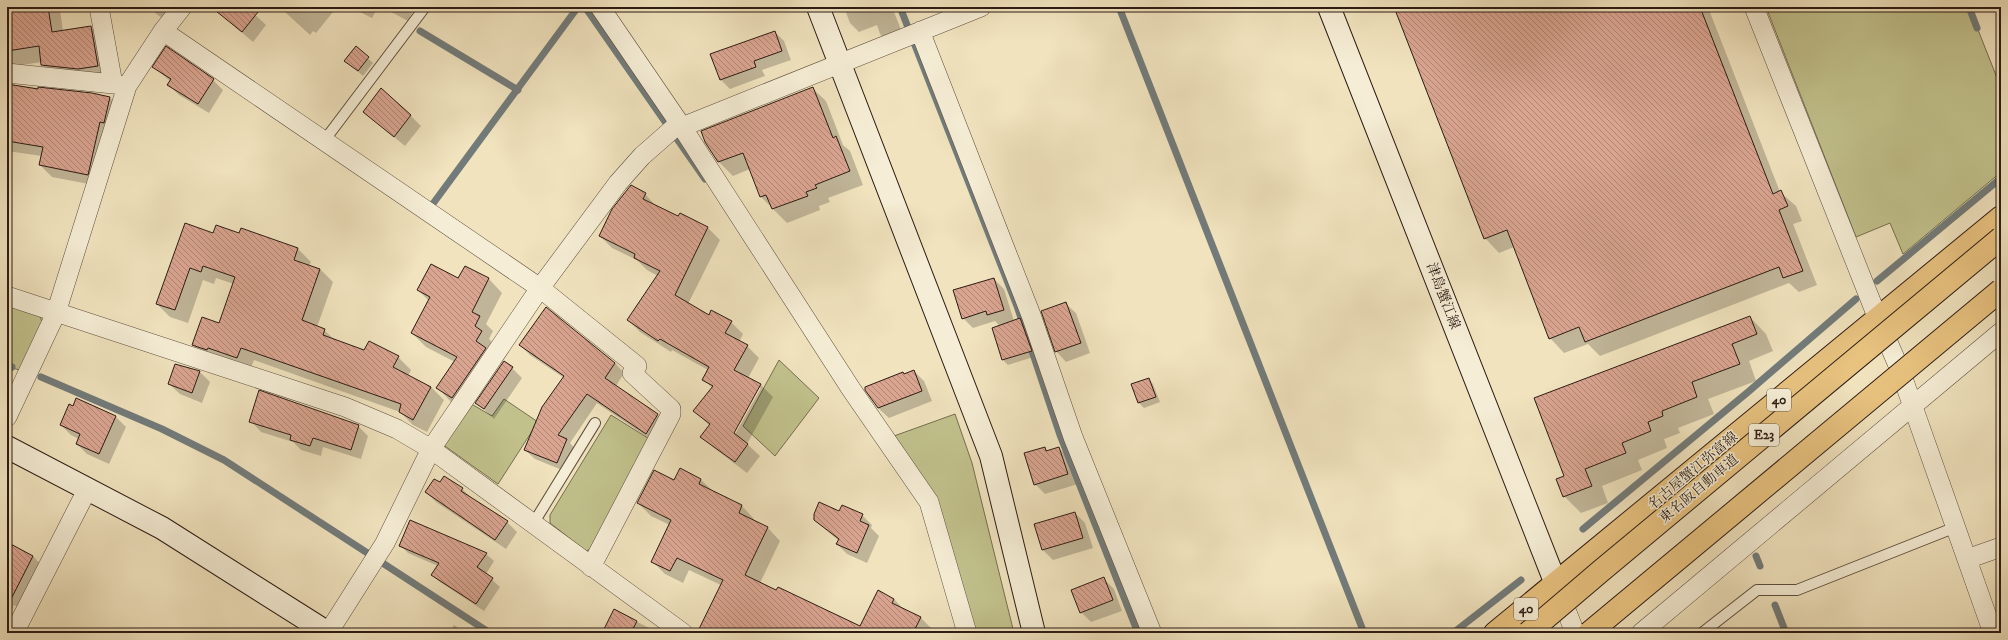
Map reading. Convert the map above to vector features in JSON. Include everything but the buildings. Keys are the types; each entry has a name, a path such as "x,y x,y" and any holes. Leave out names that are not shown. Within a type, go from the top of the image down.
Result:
{"main road":[{"name":"名古屋蟹江弥富線","path":"1495,633 2001,217"},
{"name":"東名阪自動車道","path":"1528,633 2001,238"},
{"path":"1589,633 2001,290"}],"street":[{"path":"99,7 120,85"},
{"path":"7,417 56,313 120,85 182,7"},
{"path":"600,7 674,130 929,502 967,633"},
{"path":"818,7 991,456 1034,633"},
{"path":"7,447 162,528 328,633 385,543 431,449 540,288 618,183 642,156 674,130 920,30 981,7"},
{"name":"津島蟹江線","path":"1329,7 1556,584"},
{"path":"1754,7 1878,319 1900,370 1993,633"},
{"path":"163,30 540,288 637,366 632,373 671,409 671,414 591,567"},
{"path":"920,30 1031,315 1073,437 1152,633"},
{"path":"7,73 120,85"},
{"path":"7,296 345,407 397,429 431,449 683,633"},
{"path":"1641,633 2001,332"},
{"path":"14,633 87,490"},
{"path":"1967,559 2001,547"},
{"path":"1556,584 1575,633"}],"lane":[{"path":"324,141 425,7"},
{"path":"533,524 595,423"},
{"path":"1702,633 1757,590 1797,590 1956,527"}],"green space":[{"path":"1766,7 1969,7 2001,88 2001,172 1903,254 1890,223 1856,237"},
{"path":"7,305 39,315 43,323 19,370 7,366"},
{"path":"779,360 819,398 775,456 743,426"},
{"path":"504,399 538,422 498,484 442,444 468,402 492,416"},
{"path":"955,414 972,463 1014,633 971,633 894,436"},
{"path":"611,415 651,440 596,547 586,551 550,523 550,515"}],"waterway":[{"path":"585,7 705,179"},
{"path":"900,7 1017,306 1060,435 1138,633"},
{"path":"1119,7 1364,633"},
{"path":"1969,7 1977,28"},
{"path":"432,205 575,11"},
{"path":"420,31 518,90"},
{"path":"1877,281 2001,178"},
{"path":"1583,529 1748,392 1856,299"},
{"path":"7,366 12,367"},
{"path":"41,377 162,429 224,460 369,554"},
{"path":"1756,556 1760,566"},
{"path":"381,562 490,633"},
{"path":"1453,633 1521,580"},
{"path":"1775,605 1786,633"}]}
